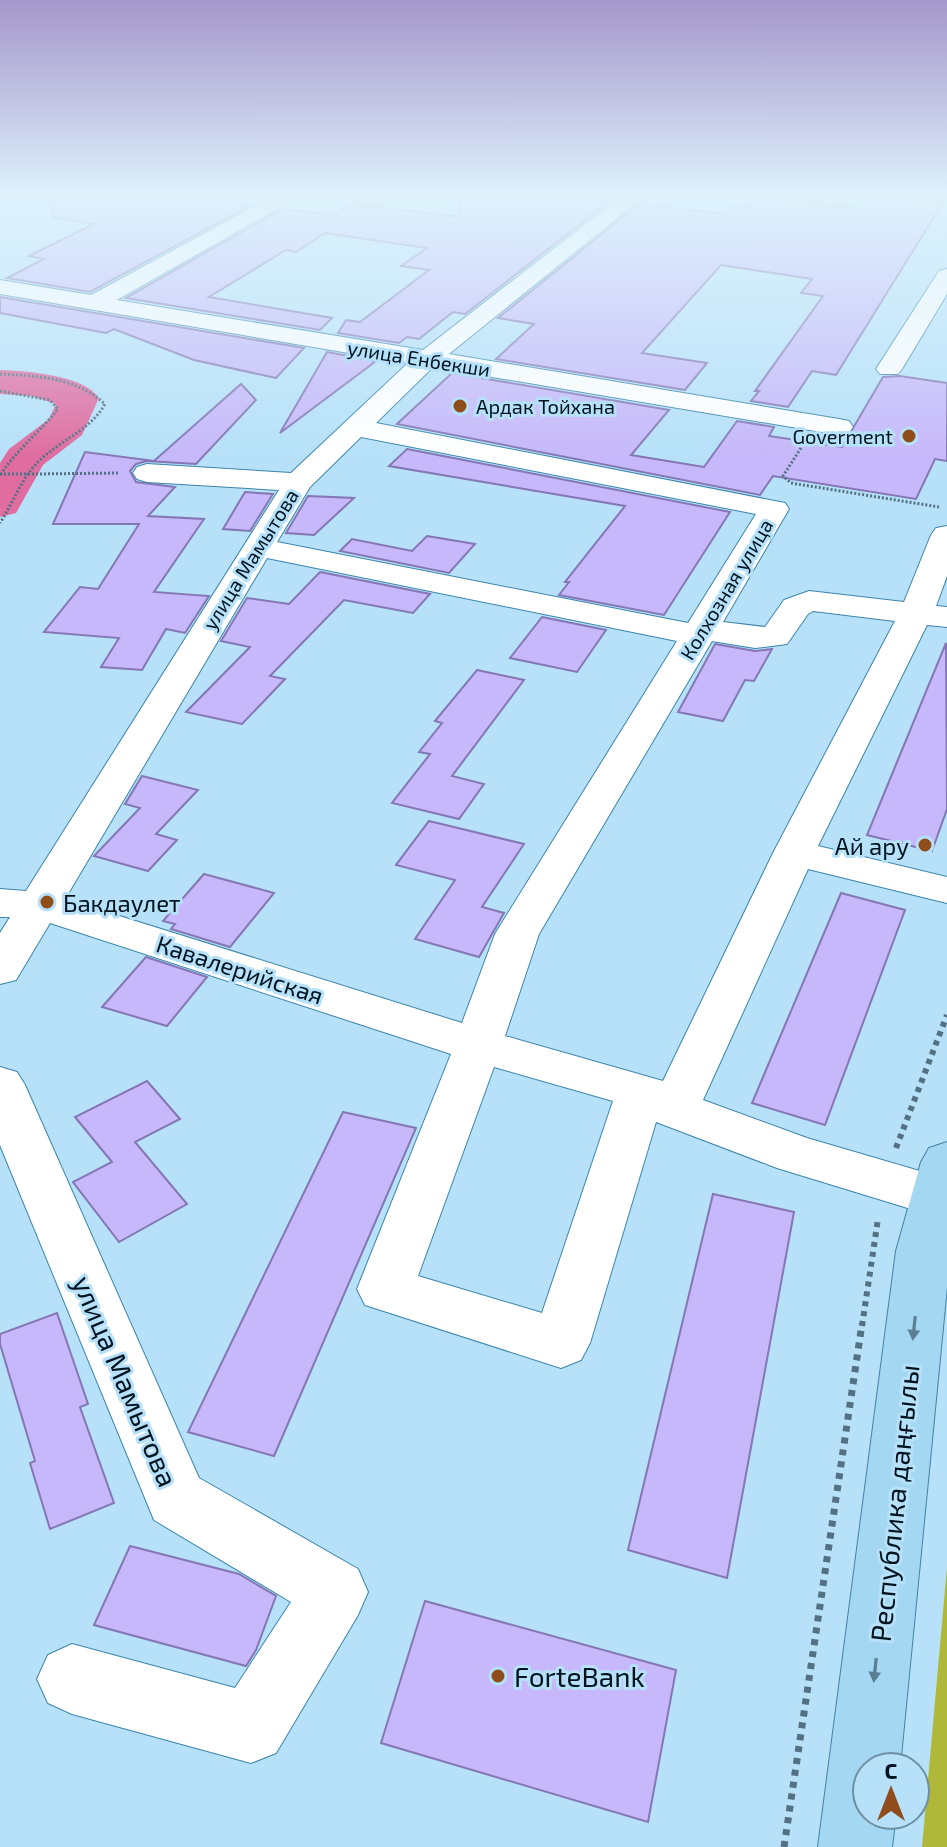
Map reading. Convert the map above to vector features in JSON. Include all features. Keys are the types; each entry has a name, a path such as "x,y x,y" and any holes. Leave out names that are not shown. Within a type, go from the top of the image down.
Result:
{"main road":[{"name":"Республика даңғылы","path":"855,1847 920,1278 942,1179"}],"street":[{"path":"94,303 127,285"},
{"name":"улица Мамытова","path":"0,969 20,904 298,482 426,360 521,285"},
{"path":"889,369 942,285"},
{"name":"улица Енбекши","path":"0,287 827,425"},
{"path":"922,320 947,323"},
{"name":"Колхозная улица","path":"354,427 782,496 517,934 385,1289 561,1343 658,1100"},
{"path":"147,473 298,482"},
{"path":"658,1100 794,853 932,614 947,535"},
{"path":"257,547 700,632 755,638 775,637 796,607 809,601 932,614"},
{"path":"794,853 947,890"},
{"name":"Кавалерийская","path":"20,904 658,1100 795,1154 942,1179"},
{"name":"улица Мамытова","path":"0,1085 176,1499 335,1592 251,1728 72,1679"}],"path":[{"path":"0,374 52,378 78,384 94,392 105,404 100,416 51,450 35,466 17,489 10,510 0,523"},
{"path":"0,391 50,400 58,409 0,475"},
{"path":"827,425 783,476 782,496 947,508"},
{"path":"0,475 147,473"}],"green space":[{"path":"947,1567 947,1847 922,1847 923,1831 931,1831 931,1751"}],"building":[{"path":"50,285 103,285 90,292"},
{"path":"148,285 228,285 209,297 332,318 320,330 126,298"},
{"path":"409,285 502,285 465,314 453,312 419,339 407,337 399,343 338,333 346,320 360,322"},
{"path":"539,285 703,285 642,353 707,363 685,390 496,359 534,324 498,318"},
{"path":"807,285 892,285 836,375 812,371 788,407 751,401 823,296 801,293"},
{"path":"0,297 304,348 276,378 194,360 114,329 106,333 0,313"},
{"path":"327,352 376,361 280,433"},
{"path":"452,373 669,410 631,455 704,467 737,421 774,427 769,436 842,447 883,377 900,376 947,383 947,461 935,459 916,499 773,476 760,495 397,424"},
{"path":"241,384 256,400 196,464 147,461 136,464 130,471 136,482 175,487 148,516 204,519 154,592 209,596 185,633 166,629 142,670 101,667 119,638 44,632 80,587 98,589 139,524 53,524 85,452 154,461"},
{"path":"407,449 730,512 664,615 559,595 569,582 565,582 625,506 389,466"},
{"path":"245,492 273,494 250,531 223,529"},
{"path":"308,496 354,498 314,535 286,533"},
{"path":"427,536 475,544 449,573 340,551 352,539 412,551"},
{"path":"320,572 430,594 413,613 344,600 270,676 285,679 242,724 186,712 250,647 221,641 247,598 289,604"},
{"path":"542,617 606,630 577,672 510,658"},
{"path":"946,643 947,809 932,851 867,835"},
{"path":"715,644 755,651 772,649 754,681 745,680 723,721 678,712"},
{"path":"477,670 524,680 452,776 484,784 459,819 392,803 430,754 419,752 442,723 435,721"},
{"path":"142,776 198,790 156,834 177,840 148,871 94,856 140,808 125,804"},
{"path":"429,821 524,844 482,907 504,913 479,957 415,939 455,880 396,865"},
{"path":"204,874 274,893 230,947 171,929 175,924 163,921"},
{"path":"841,893 905,910 825,1125 752,1103"},
{"path":"146,957 207,977 167,1026 102,1007"},
{"path":"147,1081 180,1119 135,1142 187,1204 119,1242 73,1182 112,1162 75,1117"},
{"path":"343,1112 416,1128 274,1456 188,1432"},
{"path":"713,1194 794,1212 727,1578 628,1550"},
{"path":"57,1313 88,1404 80,1407 114,1503 50,1529 30,1463 35,1461 0,1344 0,1334"},
{"path":"130,1546 239,1574 276,1596 256,1650 246,1666 94,1625"},
{"path":"425,1601 676,1670 648,1822 381,1743"}],"waterway":[{"path":"0,382 36,384 79,398 67,426 25,458 0,503"}],"place":[{"name":"Ардак Тойхана","path":"460,406"},
{"name":"Goverment","path":"909,436"},
{"name":"Ай ару","path":"925,845"},
{"name":"Бакдаулет","path":"47,902"},
{"name":"ForteBank","path":"498,1676"}]}
